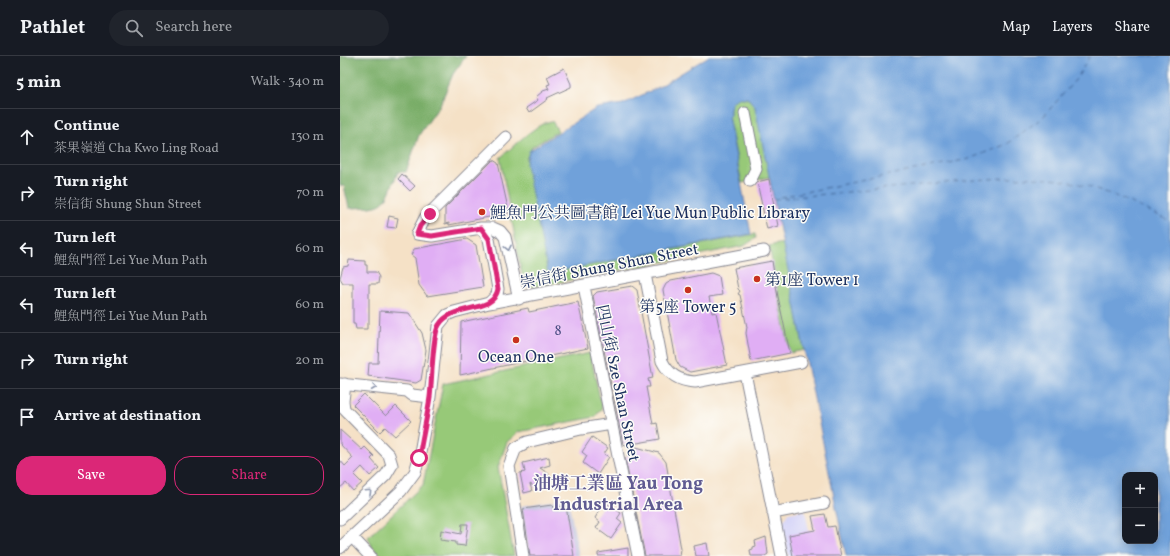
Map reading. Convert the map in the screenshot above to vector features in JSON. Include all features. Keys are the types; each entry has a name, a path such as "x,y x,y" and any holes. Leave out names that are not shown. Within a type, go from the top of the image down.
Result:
{"street":[{"path":"745,112 756,169 750,181"},
{"path":"506,137 425,218 417,234 432,236 481,228 494,228 500,231 505,237 519,299"},
{"path":"481,228 489,239 498,289 497,295 489,304"},
{"name":"崇信街 Shung Shun Street","path":"430,394 436,330 447,315 454,312 764,251"},
{"path":"645,274 662,361 669,372 681,380 695,382 801,362"},
{"name":"四山街 Sze Shan Street","path":"584,286 638,556"},
{"path":"745,373 782,556"},
{"path":"340,519 386,476 392,465 388,455 344,409 342,402 343,384 407,391 412,395 430,394 419,458 415,472 401,491 340,548"},
{"path":"523,556 509,466 516,448 527,442 612,424"},
{"path":"773,512 824,503"},
{"path":"352,537 370,556"}],"shaded area":[{"path":"568,498 579,556 529,556 521,506"},
{"path":"805,510 809,531 835,526 841,556 788,556 782,524 788,513"}],"green space":[{"path":"340,56 466,56 453,74 440,105 419,135 406,172 398,172 386,199 382,203 371,207 349,208 344,186 340,186"},
{"path":"738,97 749,99 755,107 770,177 742,183 728,116 730,115 730,105"},
{"path":"552,121 558,131 532,147 526,159 548,273 755,234 756,238 744,246 534,287 527,284 523,280 500,158 539,126 546,122"},
{"path":"783,243 804,350 790,353 769,246"},
{"path":"590,353 602,408 595,417 518,432 507,442 498,467 514,556 382,556 372,547 368,537 423,485 443,384"}],"water":[{"path":"709,56 1170,56 1170,556 846,556 755,107 749,99 737,98 734,100 730,106 730,115 728,116 751,234 548,273 526,164 529,151 597,108 623,104 659,87"}],"building":[{"path":"564,68 571,87 547,98 548,99 529,113 526,108 538,100 536,97 543,91 549,89 547,85 550,84 547,77"},
{"path":"493,160 498,163 509,213 449,225 449,223 445,224 445,208"},
{"path":"402,174 415,186 410,191 398,179"},
{"path":"769,179 778,226 767,229 757,182"},
{"path":"389,216 398,218 396,228 387,227"},
{"path":"467,239 476,245 483,287 427,296 419,285 415,258 411,255 414,249"},
{"path":"349,260 365,261 365,265 367,265 367,272 376,272 379,277 378,284 369,284 369,324 367,324 367,329 356,329 355,324 353,324 353,283 343,283 340,278 343,267 348,266"},
{"path":"772,261 790,353 751,361 746,333 747,327 740,295 738,294 740,291 738,289 734,268"},
{"path":"711,273 719,276 722,295 709,297 712,313 716,312 727,365 690,372 680,367 676,360 663,290 666,284 671,281"},
{"path":"632,286 637,290 653,378 648,379 650,387 646,387 653,424 657,423 660,439 626,445 623,444 593,296 597,292"},
{"path":"578,302 588,348 460,375 461,322 528,308 529,312"},
{"path":"380,311 409,313 422,333 426,350 421,380 416,383 368,376 369,363 378,363"},
{"path":"364,394 386,416 396,406 411,421 395,436 385,427 380,432 353,405"},
{"path":"340,430 362,450 365,447 374,456 371,459 379,468 370,476 362,467 354,475 362,483 353,491 346,483 340,488 340,460 345,466 353,458 340,444"},
{"path":"592,437 608,448 604,454 609,457 598,474 583,463 587,456 582,452"},
{"path":"636,447 659,453 666,462 681,549 680,556 645,556 625,458"},
{"path":"549,457 550,465 540,468 549,474 539,489 530,484 532,491 524,493 520,473 525,472 523,463"},
{"path":"605,502 621,513 617,519 622,523 611,539 596,528 600,522 595,518"},
{"path":"552,505 553,508 566,506 574,556 530,556 523,509"},
{"path":"825,514 828,527 835,526 841,556 793,556 789,535 815,530 812,516"},
{"path":"462,524 468,524 465,546 456,545 456,542 440,540 441,530 461,534"},
{"path":"766,537 768,554 765,556 751,556 750,550 756,546 755,541"},
{"path":"707,543 709,556 696,556 694,546"},
{"path":"628,548 628,556 598,556 598,553"}],"ferry route":[{"path":"780,197 969,159 1007,144 1043,117 1077,78 1090,56"},
{"path":"774,199 982,179 1032,178 1065,181 1106,192 1170,221"}],"place":[{"name":"鯉魚門公共圖書館 Lei Yue Mun Public Library","path":"482,212"},
{"name":"第1座 Tower 1","path":"757,279"},
{"name":"第5座 Tower 5","path":"688,290"},
{"name":"Ocean One","path":"516,340"}],"district":[{"name":"油塘工業區 Yau Tong Industrial Area","path":"618,493"}],"route":[{"path":"419,458 430,397 436,330 447,315 489,304 497,295 498,289 489,239 481,228 432,236 417,234 425,218 430,214"}]}
